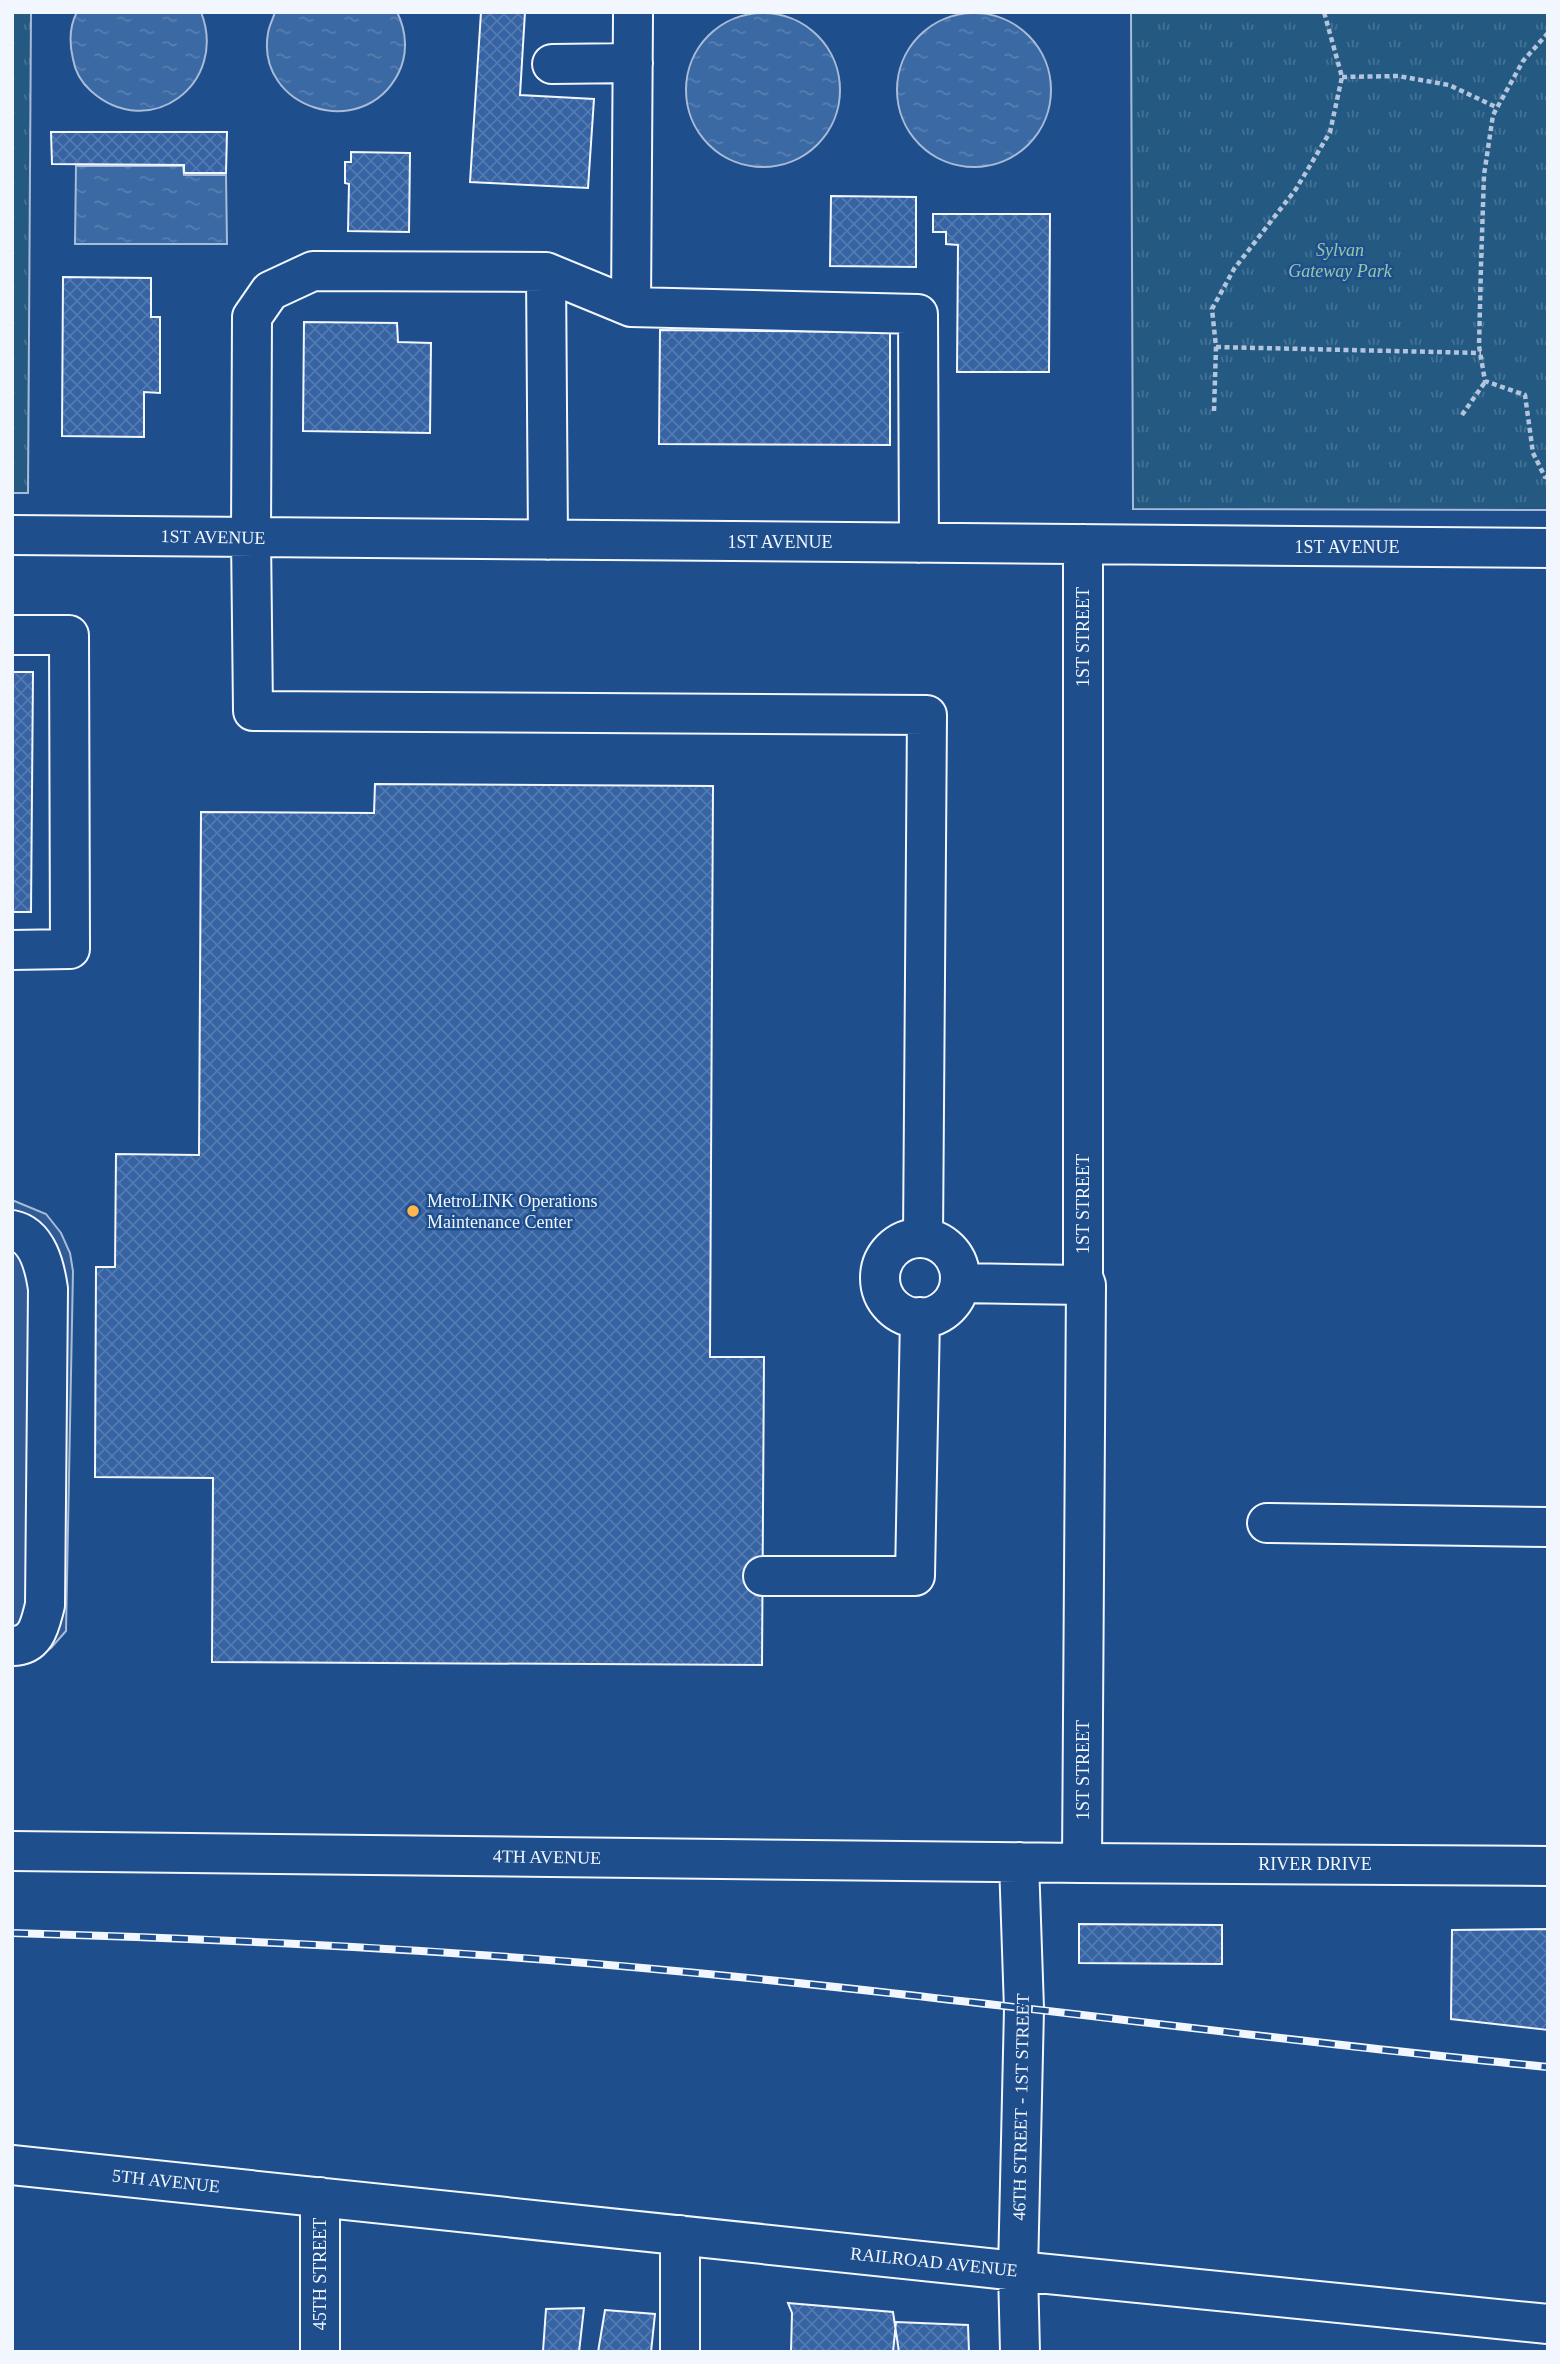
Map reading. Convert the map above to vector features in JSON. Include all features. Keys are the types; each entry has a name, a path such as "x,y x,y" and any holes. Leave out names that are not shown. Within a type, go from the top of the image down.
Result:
{"street":[{"path":"631,307 634,15"},
{"path":"552,64 633,63"},
{"path":"919,543 918,314 631,307 546,272 313,271 270,291 252,317 253,710 927,715 923,1238"},
{"path":"546,272 548,540"},
{"name":"1ST AVENUE","path":"12,535 1548,548"},
{"name":"1ST STREET","path":"1082,1863 1086,1285 1083,1277 1083,544"},
{"path":"12,635 69,635 70,922 70,949 12,950"},
{"path":"12,1230 18,1231 34,1246 44,1264 48,1289 45,1605 38,1633 20,1646 12,1646"},
{"path":"915,1237 923,1238 940,1242 954,1257 959,1269 960,1283 958,1292 945,1309 929,1317 907,1316 894,1310 882,1293 879,1275 884,1259 897,1244 915,1237"},
{"path":"960,1283 1086,1285"},
{"path":"763,1576 915,1576 920,1317"},
{"path":"1267,1522 1548,1527"},
{"name":"4TH AVENUE","path":"12,1851 1082,1863"},
{"name":"46TH STREET - 1ST STREET","path":"1019,1862 1024,2009 1018,2271 1020,2352"},
{"name":"RIVER DRIVE","path":"1082,1863 1548,1866"},
{"name":"5TH AVENUE","path":"12,2165 320,2197"},
{"name":"RAILROAD AVENUE","path":"320,2197 1548,2324"},
{"name":"45TH STREET","path":"320,2197 320,2352"},
{"path":"680,2235 680,2352"}],"path":[{"path":"1214,411 1216,347 1212,310 1234,269 1296,189 1330,132 1342,77 1324,12"},
{"path":"1462,415 1485,381 1481,353 1484,175 1496,107 1523,61 1548,33"},
{"path":"1342,77 1398,76 1423,80 1448,85 1496,107"},
{"path":"1216,347 1481,353"},
{"path":"1485,381 1525,395 1533,453 1545,477 1548,477"}],"green space":[{"path":"12,12 31,12 28,493 12,493"},
{"name":"Sylvan Gateway Park","path":"1131,12 1548,12 1548,510 1133,509"}],"shaded area":[{"path":"12,1200 46,1214 61,1233 70,1253 73,1271 66,1631 51,1648 31,1661 12,1666"}],"water":[{"path":"77,12 201,12 207,38 204,62 194,82 178,98 159,108 137,111 114,105 91,91 75,68 70,35"},
{"path":"275,12 397,12 405,43 398,74 382,95 361,107 338,111 315,107 294,97 278,81 268,59 268,33"},
{"path":"763,13 792,19 817,36 834,61 840,90 834,119 817,144 792,161 763,167 734,161 709,144 692,119 686,90 692,61 709,36 734,19"},
{"path":"974,13 1003,19 1028,36 1045,61 1051,90 1045,119 1028,144 1003,161 974,167 945,161 920,144 903,119 897,90 903,61 920,36 945,19"},
{"path":"76,166 183,166 184,175 226,175 227,244 75,244"}],"building":[{"path":"481,12 525,12 520,95 594,99 588,188 470,182"},
{"path":"51,132 227,132 226,173 184,173 184,165 52,164"},
{"path":"351,152 410,153 409,232 348,231 349,184 345,183 345,162 351,162"},
{"path":"831,196 916,197 916,267 830,266"},
{"path":"933,214 1050,214 1049,372 957,372 958,245 946,244 946,232 933,232"},
{"path":"63,277 151,278 151,317 160,317 160,393 144,392 144,437 62,436"},
{"path":"304,322 397,323 398,342 431,343 430,433 303,431"},
{"path":"660,330 890,332 890,445 659,444"},
{"path":"12,672 33,672 31,912 12,912"},
{"name":"MetroLINK Operations Maintenance Center","path":"375,784 713,786 710,1357 764,1357 762,1665 212,1662 213,1478 95,1477 96,1267 115,1267 116,1154 199,1155 201,812 374,813"},
{"path":"1079,1924 1222,1925 1222,1964 1079,1963"},
{"path":"1548,1929 1548,2030 1451,2019 1452,1930"},
{"path":"788,2303 893,2312 899,2352 791,2352 792,2313"},
{"path":"584,2308 579,2352 543,2351 546,2309"},
{"path":"605,2310 655,2314 651,2352 598,2352"},
{"path":"896,2322 968,2325 969,2352 893,2352"}],"railway":[{"path":"12,1933 333,1946 574,1962 878,1992 1548,2067"}],"place":[{"name":"MetroLINK Operations Maintenance Center","path":"413,1211"}]}
